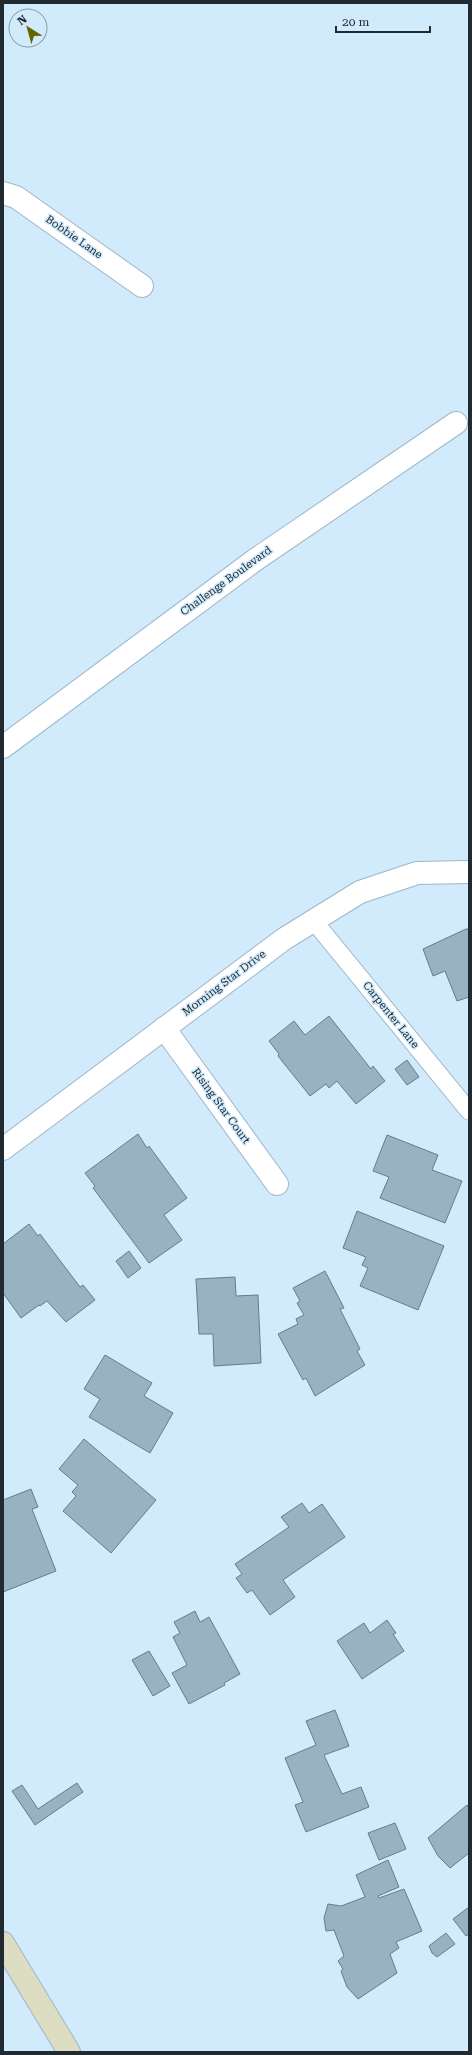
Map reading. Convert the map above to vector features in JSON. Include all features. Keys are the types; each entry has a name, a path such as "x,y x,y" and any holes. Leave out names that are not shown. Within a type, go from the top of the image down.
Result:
{"main road":[{"path":"3,1943 68,2052"}],"street":[{"name":"Bobbie Lane","path":"3,193 16,197 142,286"},
{"name":"Challenge Boulevard","path":"3,748 255,560 456,423"},
{"name":"Morning Star Drive","path":"3,1149 284,939 360,892 417,873 469,872"},
{"name":"Rising Star Court","path":"164,1028 277,1184"}],"lane":[{"name":"Carpenter Lane","path":"313,920 469,1111"}],"building":[{"path":"469,929 469,997 457,1001 445,971 433,976 423,949"},
{"path":"329,1016 371,1069 373,1066 385,1081 356,1104 337,1081 329,1088 326,1084 310,1096 278,1056 279,1054 269,1041 294,1021 305,1035"},
{"path":"407,1060 419,1077 407,1085 395,1069"},
{"path":"138,1134 147,1148 149,1146 187,1198 164,1215 182,1240 149,1263 93,1188 95,1186 85,1173"},
{"path":"387,1135 438,1155 432,1170 462,1181 445,1223 380,1198 389,1177 373,1171"},
{"path":"357,1211 444,1246 418,1310 360,1286 368,1268 362,1265 366,1257 343,1248"},
{"path":"29,1224 38,1236 40,1234 80,1287 83,1285 95,1300 66,1322 47,1301 21,1318 3,1293 3,1244"},
{"path":"129,1251 141,1268 128,1278 116,1261"},
{"path":"325,1271 344,1308 340,1309 360,1349 357,1351 365,1365 315,1396 306,1378 303,1380 278,1334 298,1324 296,1319 304,1315 297,1303 300,1301 293,1288"},
{"path":"235,1277 236,1296 258,1295 261,1363 214,1366 213,1334 199,1334 196,1279"},
{"path":"105,1355 152,1383 144,1396 173,1413 150,1453 89,1417 100,1399 84,1389"},
{"path":"84,1439 156,1500 111,1553 63,1511 76,1496 72,1492 78,1485 59,1469"},
{"path":"31,1489 38,1507 32,1509 56,1571 3,1592 3,1500"},
{"path":"302,1503 309,1513 322,1504 345,1537 283,1580 295,1597 270,1615 252,1590 247,1593 236,1578 242,1574 235,1564 289,1527 281,1517"},
{"path":"195,1611 200,1622 209,1617 240,1674 224,1683 225,1685 189,1704 172,1673 187,1665 173,1637 180,1633 174,1622"},
{"path":"387,1620 396,1633 393,1634 404,1651 362,1679 337,1641 364,1623 370,1633"},
{"path":"149,1651 170,1686 153,1696 132,1660"},
{"path":"335,1710 349,1746 324,1755 342,1794 361,1787 369,1807 306,1832 295,1805 303,1802 285,1758 316,1745 306,1721"},
{"path":"77,1783 83,1792 35,1825 12,1791 22,1785 38,1809"},
{"path":"467,1805 469,1808 469,1853 450,1868 438,1856 428,1838"},
{"path":"395,1823 406,1849 379,1860 368,1833"},
{"path":"388,1860 399,1887 378,1896 379,1898 404,1889 422,1931 396,1942 399,1948 390,1954 397,1973 358,1999 347,1987 341,1971 343,1969 338,1961 344,1956 334,1930 326,1931 324,1918 328,1904 341,1906 365,1897 356,1875"},
{"path":"469,1907 469,1934 466,1936 453,1919"},
{"path":"446,1933 455,1944 437,1957 432,1953 429,1946"}]}
